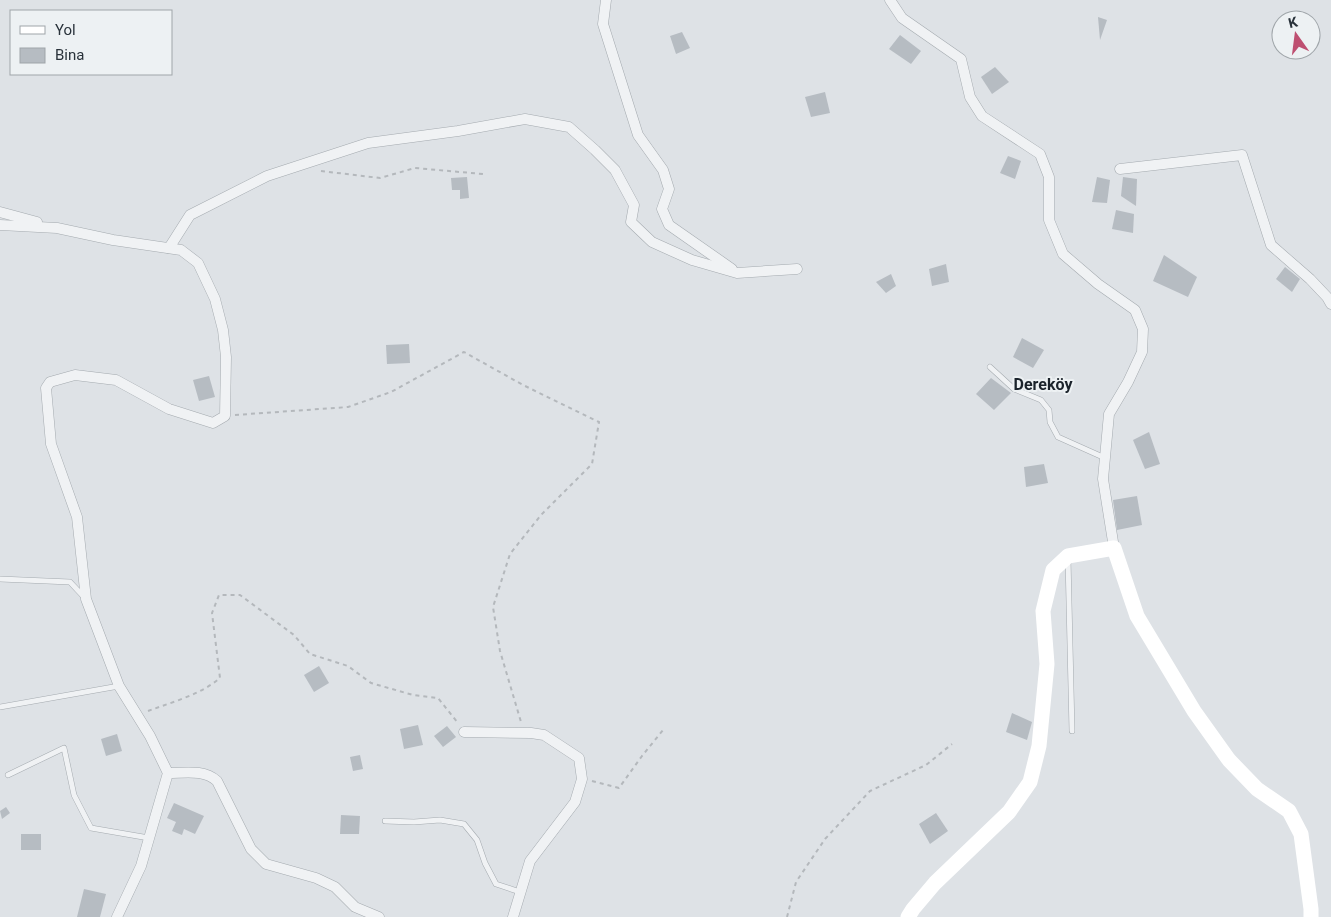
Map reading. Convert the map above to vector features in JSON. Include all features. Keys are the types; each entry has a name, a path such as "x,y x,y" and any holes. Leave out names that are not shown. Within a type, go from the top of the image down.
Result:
{"street":[{"path":"606,0 603,24 638,135 663,170 669,189 662,209 668,225 737,273"},
{"path":"890,0 902,18 961,59 970,97 982,116 1040,154 1049,177 1049,220 1063,254 1098,284 1135,310 1143,329 1142,352 1128,382 1109,414 1103,479 1114,548 1138,616 1194,711 1229,760 1258,789 1289,811 1301,834 1311,917"},
{"path":"170,248 190,215 268,176 368,143 458,131 525,119 569,126 595,150 615,170 634,205 631,222 652,242 692,260 737,273 797,269"},
{"path":"1120,168 1242,155 1271,245 1310,279 1331,304"},
{"path":"0,212 57,228 113,240 181,250 198,263 215,300 223,330 226,357 225,416 213,423 169,409 116,380 75,375 50,382 46,388 51,444 78,517 86,599 119,686 150,736 168,773 141,866 117,917"},
{"path":"0,225 57,228"},
{"path":"908,917 935,883 1009,812 1030,782 1039,746 1047,664 1042,611 1053,570 1068,556 1114,548"},
{"path":"464,732 525,733 544,736 579,758 582,779 574,802 530,861 512,917"},
{"path":"168,773 194,772 210,774 217,781 251,849 266,864 316,878 335,887 354,907 379,917"}],"lane":[{"path":"990,367 1014,389 1040,400 1048,410 1050,422 1058,437 1105,458"},
{"path":"1068,556 1072,731"},
{"path":"0,579 70,582 86,599"},
{"path":"0,707 119,686"},
{"path":"8,775 64,748 74,794 91,828 149,838"},
{"path":"385,821 414,822 440,820 464,824 477,840 485,863 496,884 520,892"}],"path":[{"path":"321,171 380,178 415,168 483,174"},
{"path":"225,416 348,407 391,392 464,352 523,385 599,422 592,464 541,515 510,554 492,607 500,651 525,733"},
{"path":"136,715 182,699 220,678 212,613 218,595 240,595 294,635 310,654 348,666 371,683 412,695 438,698 464,732"},
{"path":"582,779 618,788 663,730"},
{"path":"787,917 796,882 825,839 870,790 926,764 952,744"}],"building":[{"path":"1098,17 1107,20 1100,40"},
{"path":"682,32 690,48 676,54 670,36"},
{"path":"900,35 921,51 911,64 889,49"},
{"path":"995,67 1009,82 992,94 981,77"},
{"path":"825,92 830,113 811,117 805,97"},
{"path":"1008,156 1021,161 1015,179 1000,173"},
{"path":"467,177 469,198 460,199 460,190 452,190 451,178"},
{"path":"1097,177 1110,180 1107,203 1092,202"},
{"path":"1123,177 1137,179 1136,206 1121,196"},
{"path":"1116,210 1134,214 1133,233 1112,229"},
{"path":"1164,255 1197,277 1188,297 1153,281"},
{"path":"946,264 949,282 932,286 929,269"},
{"path":"1285,267 1300,279 1292,292 1276,279"},
{"path":"891,274 896,286 886,293 876,282"},
{"path":"1022,338 1044,350 1033,368 1013,357"},
{"path":"409,344 410,363 387,364 386,345"},
{"path":"209,376 215,397 199,401 193,380"},
{"path":"991,378 1011,393 994,410 976,394"},
{"path":"1149,432 1160,464 1145,469 1133,440"},
{"path":"1044,464 1048,483 1026,487 1024,467"},
{"path":"1137,496 1142,525 1117,530 1113,500"},
{"path":"319,666 329,683 314,692 304,675"},
{"path":"1012,713 1032,722 1027,740 1006,732"},
{"path":"418,725 423,745 404,749 400,729"},
{"path":"447,726 456,737 443,747 434,736"},
{"path":"117,734 122,751 106,756 101,739"},
{"path":"360,755 363,769 353,771 350,757"},
{"path":"174,803 204,816 195,834 184,829 182,835 172,831 176,822 167,818"},
{"path":"6,807 10,813 2,819 0,811"},
{"path":"936,813 948,831 930,844 919,824"},
{"path":"341,815 360,816 359,834 340,834"},
{"path":"21,834 41,834 41,850 21,850"},
{"path":"84,889 106,894 100,917 77,917"}],"district":[{"name":"Dereköy","path":"1043,384"}]}
